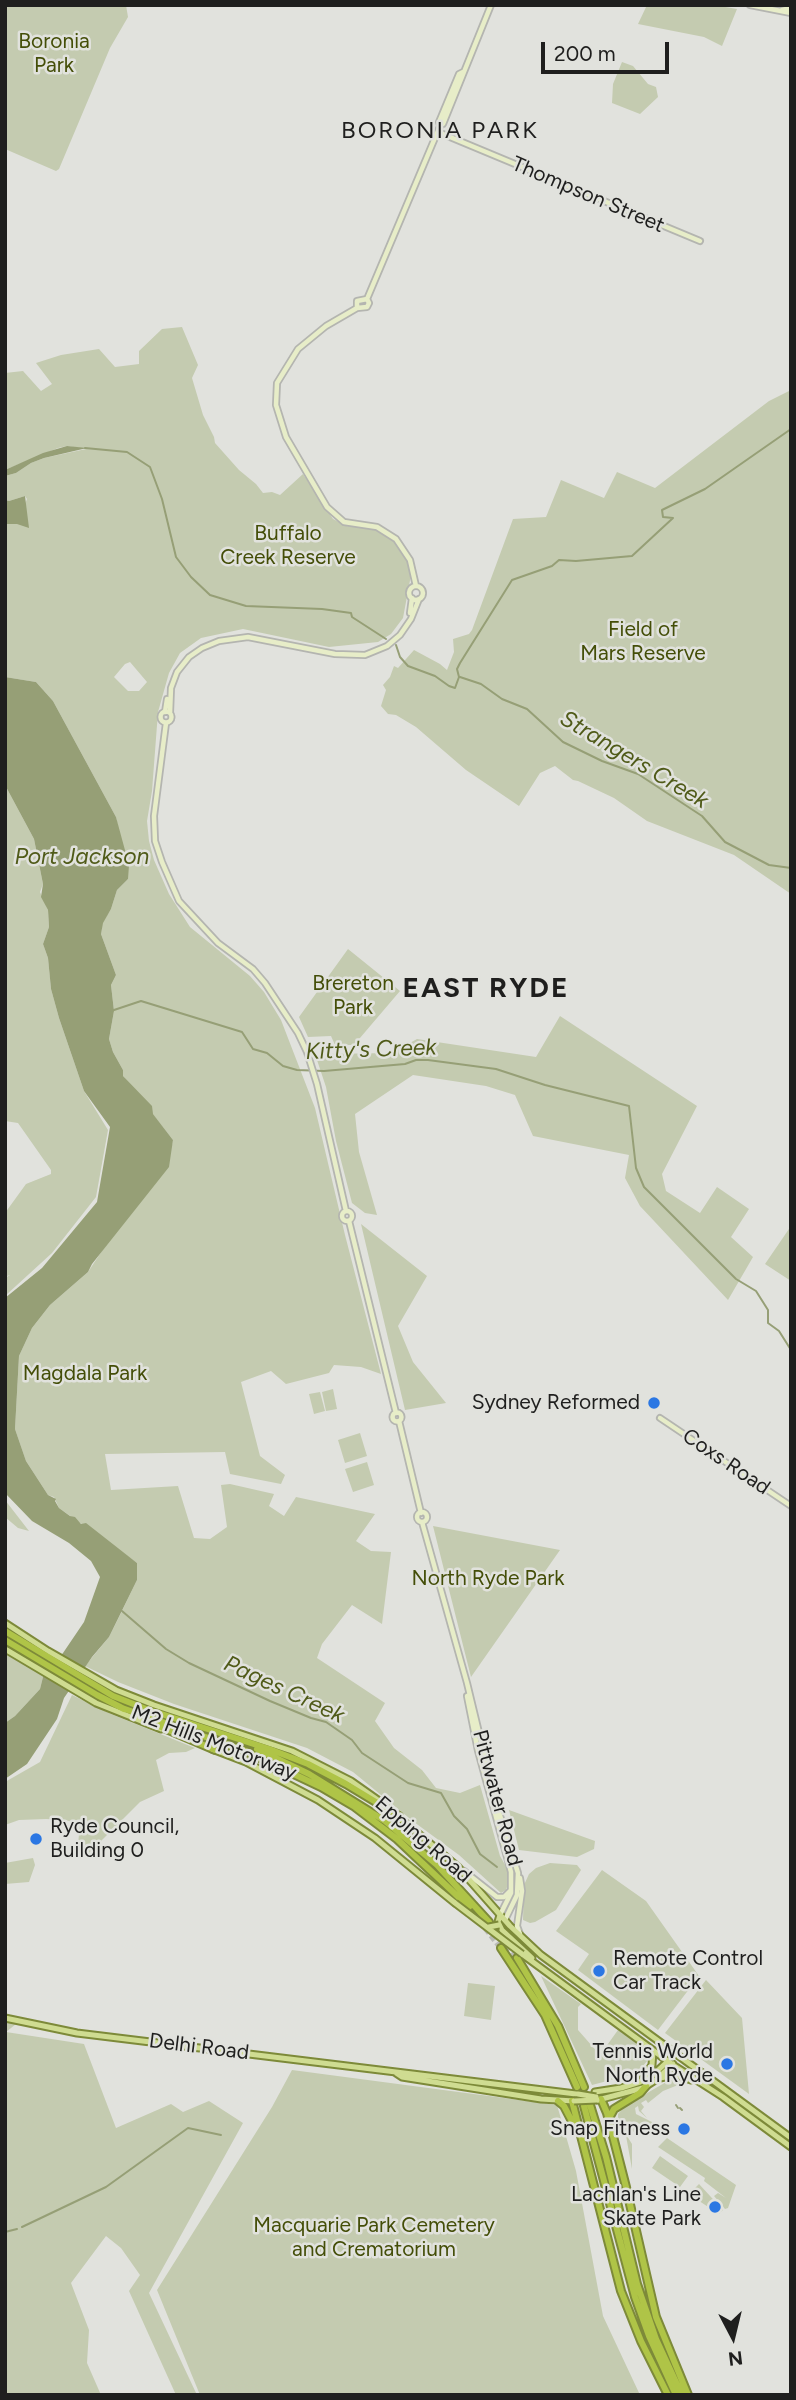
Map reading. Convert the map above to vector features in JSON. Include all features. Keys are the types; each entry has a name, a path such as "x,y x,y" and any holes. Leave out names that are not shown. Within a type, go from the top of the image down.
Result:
{"highway":[{"path":"5,1631 129,1703 308,1764 399,1816"},
{"path":"5,1640 45,1656"},
{"path":"87,1681 122,1708 215,1750"},
{"name":"M2 Hills Motorway","path":"122,1708 243,1750 321,1787 355,1807 397,1839 469,1908"},
{"name":"M2 Hills Motorway","path":"226,1736 309,1773 365,1807 407,1838 437,1865 488,1924"},
{"path":"501,1948 545,2015 576,2095"},
{"path":"519,1956 558,2026 576,2095 586,2159"},
{"path":"609,2121 612,2111 640,2093 643,2084"},
{"path":"597,2097 609,2121 656,2317 688,2395"},
{"path":"558,2101 572,2121 586,2159 621,2291 641,2341 668,2395"},
{"path":"676,2395 649,2336 635,2297 587,2105 645,2307 656,2339 682,2395"}],"main road":[{"path":"416,586 410,560 396,539 377,527 344,522 327,507 286,437 276,405 277,383 298,349 318,331 357,308 368,306 367,299 438,132 441,124 439,122 491,5"},
{"path":"750,5 791,13 791,7 782,10"},
{"name":"Thompson Street","path":"438,132 701,242"},
{"path":"332,652 364,652 388,642 406,623 411,611 410,590 416,586"},
{"path":"332,652 350,656 387,646 405,629 423,592 416,586"},
{"path":"412,598 419,599"},
{"name":"Pittwater Road","path":"332,652 250,634 225,636 202,645 188,655 175,671 168,687 167,713 161,718 166,723 154,816 155,841 179,901 202,928 253,969 265,983 298,1032 311,1061 345,1211 352,1215 349,1221 396,1413 401,1415 400,1421 421,1513 417,1518 422,1522 511,1859 517,1873 517,1895 500,1921"},
{"name":"Coxs Road","path":"660,1418 791,1506"},
{"path":"5,1623 45,1656"},
{"name":"Epping Road","path":"5,1649 109,1710 255,1767 318,1800 374,1838 455,1903 488,1924 519,1956 547,1972 670,2063 791,2147"},
{"name":"Epping Road","path":"87,1681 300,1755 351,1782 399,1816 458,1867 500,1921 541,1955 791,2138"},
{"name":"Pittwater Road","path":"500,1921 511,1889 511,1859"},
{"path":"458,1867 498,1897 506,1896 511,1889"},
{"path":"517,1873 522,1891 517,1926 522,1938"},
{"path":"488,1924 492,1928 500,1921 511,1939 547,1972"},
{"name":"Delhi Road","path":"5,2018 77,2033 576,2095"},
{"path":"643,2084 652,2065 652,2049"},
{"path":"643,2084 678,2056"},
{"path":"657,2079 670,2063"},
{"name":"Delhi Road","path":"393,2072 402,2077 558,2101 576,2095"},
{"path":"576,2095 597,2097 676,2075 698,2081"}],"green space":[{"name":"Boronia Park","path":"5,5 126,5 128,17 110,48 56,171 5,149"},
{"path":"647,5 714,5 737,9 722,46 704,37 638,24"},
{"path":"622,62 633,66 648,84 656,87 658,97 640,114 612,103 613,84"},
{"path":"182,327 198,365 192,378 203,415 215,443 239,470 263,493 280,495 303,474 333,519 347,526 380,530 393,540 406,555 411,575 403,618 391,634 378,642 329,647 243,629 201,638 180,653 169,673 158,712 147,821 154,860 169,894 190,927 250,976 264,992 281,1020 315,1108 381,1374 361,1367 334,1365 329,1373 286,1384 271,1371 241,1382 260,1456 285,1475 281,1484 230,1474 225,1452 105,1454 111,1490 178,1486 194,1538 210,1539 227,1527 221,1485 230,1484 274,1494 269,1506 284,1516 296,1497 375,1514 356,1541 371,1551 391,1552 382,1624 352,1605 322,1644 317,1658 385,1703 375,1721 394,1748 422,1770 436,1788 460,1793 480,1785 500,1856 508,1870 508,1884 506,1890 501,1893 459,1855 353,1772 307,1748 174,1704 85,1666 109,1637 137,1580 137,1563 59,1508 54,1497 48,1495 26,1461 15,1429 19,1356 32,1328 50,1305 88,1272 173,1140 123,1076 123,1070 109,1039 114,1011 111,985 116,975 101,934 102,923 111,909 117,890 128,879 116,817 53,701 36,682 5,677 5,524 17,524 27,499 25,496 5,500 5,476 44,458 86,449 67,446 58,448 5,470 5,373 23,371 41,391 52,384 36,363 61,355 99,349 115,367 139,364 139,351 162,329","holes":["130,662 147,682 139,691 128,691 114,677"]},
{"name":"Field of Mars Reserve","path":"791,390 791,894 734,855 647,821 614,798 573,780 555,766 540,773 519,806 466,770 416,727 396,715 388,714 381,706 386,690 383,685 394,666 398,668 414,650 447,670 454,652 453,639 469,634 472,630 513,519 546,517 561,480 604,498 617,472 655,488 769,401"},
{"path":"5,785 34,839 43,884 40,892 48,910 49,927 43,944 59,1018 84,1091 108,1130 96,1197 52,1253 5,1296 5,1278 10,1275 7,1276 5,1272 5,1213 26,1184 51,1174 51,1170 18,1123 5,1121"},
{"name":"Brereton Park","path":"348,949 400,991 354,1045 335,1045 331,1036 308,1037 299,1017"},
{"path":"560,1016 697,1106 662,1174 666,1191 700,1213 717,1187 749,1209 731,1237 753,1257 728,1300 640,1206 625,1178 629,1155 533,1136 515,1095 486,1086 413,1075 355,1114 359,1152 377,1215 365,1213 352,1203 318,1056 392,1053 417,1039 536,1057"},
{"path":"361,1224 427,1276 398,1326 413,1362 446,1403 405,1410"},
{"path":"791,1226 791,1281 765,1264"},
{"path":"333,1389 337,1409 326,1411 322,1392"},
{"path":"320,1392 325,1411 314,1414 309,1394"},
{"path":"360,1433 367,1456 345,1463 338,1440"},
{"path":"367,1462 374,1485 353,1492 345,1469"},
{"path":"5,1500 29,1531 18,1528 5,1517"},
{"name":"North Ryde Park","path":"433,1526 560,1550 471,1677"},
{"path":"5,1654 45,1676 40,1689 5,1723"},
{"path":"72,1695 195,1748 186,1752 169,1753 156,1760 164,1791 140,1802 89,1853 77,1855 80,1824 46,1819 19,1820 5,1825 5,1782 40,1762"},
{"path":"509,1810 595,1841 594,1849 577,1857 519,1850"},
{"path":"33,1858 35,1865 29,1882 5,1884 5,1863"},
{"path":"550,1863 577,1865 581,1870 556,1910 530,1923 523,1920 524,1885 529,1874 536,1868"},
{"path":"602,1870 646,1901 699,1976 658,2030 578,1970 589,1954 556,1931"},
{"path":"541,1976 581,2004 578,2007 578,2030 600,2055 618,2030 642,2048 648,2060 637,2073 592,2085"},
{"name":"Tennis World North Ryde","path":"706,1980 742,2018 749,2094 665,2033"},
{"path":"468,1983 495,1986 491,2020 464,2016"},
{"path":"5,2022 16,2024 6,2032 84,2044 116,2128 171,2104 183,2112 209,2101 243,2123 149,2293 197,2395 176,2395 129,2291 140,2275 121,2248 106,2236 71,2283 89,2330 87,2363 101,2395 5,2395"},
{"name":"Macquarie Park Cemetery and Crematorium","path":"292,2070 557,2105 576,2171 603,2316 640,2395 200,2395 157,2290 272,2107"},
{"path":"677,2080 683,2083 663,2091 648,2103 646,2100 641,2103 644,2107 641,2111 647,2118 639,2111 638,2106 635,2108 636,2114 652,2122 655,2127 640,2124 639,2133 628,2132 627,2136 632,2144 632,2169 623,2119 618,2119 618,2114 624,2107 654,2089 668,2081"},
{"path":"667,2138 736,2185 728,2208 725,2209 714,2196 718,2193 726,2198 704,2181 705,2178 658,2147"},
{"path":"660,2156 688,2176 680,2187 652,2168"},
{"path":"699,2184 723,2210 719,2214 693,2197 693,2190"}],"water":[{"path":"67,446 87,448 44,458 5,476 5,470 43,453"},
{"path":"25,496 29,528 5,524 5,500"},
{"name":"Port Jackson","path":"5,677 36,682 53,701 116,817 129,865 128,879 117,890 101,934 116,975 111,985 114,1011 109,1039 123,1070 123,1076 152,1106 153,1114 173,1140 169,1167 88,1272 50,1305 32,1328 19,1356 15,1429 26,1461 48,1495 56,1499 59,1508 75,1517 81,1524 86,1523 137,1563 137,1580 109,1637 64,1698 57,1719 27,1764 5,1779 5,1723 40,1689 43,1677 84,1622 100,1577 91,1561 69,1543 32,1521 5,1493 5,1298 42,1268 97,1202 110,1127 84,1091 51,989 48,958 43,944 49,927 48,910 41,897 43,884 34,839 5,785"}],"waterway":[{"path":"396,645 400,657 408,666 435,676 455,688 460,663 512,580 552,566 559,560 632,556 673,518 663,517 662,510 705,489 791,429"},
{"path":"85,448 127,452 150,467 162,499 176,557 191,577 210,595 246,606 351,613 352,617 386,639"},
{"name":"Strangers Creek","path":"460,677 481,684 502,699 527,709 563,742 602,761 638,774 702,816 725,842 769,865 791,868"},
{"name":"Kitty's Creek","path":"111,1011 141,1001 242,1032 253,1049 267,1053 283,1066 297,1070 324,1071 428,1060 496,1069 545,1085 629,1106 636,1168 644,1187 736,1279 756,1291 768,1310 768,1323 779,1331 791,1350"},
{"name":"Pages Creek","path":"122,1611 166,1649 189,1663 270,1701 326,1722 352,1740 362,1753 408,1783 441,1793 454,1816 467,1829 480,1854 497,1867"},
{"path":"22,2227 106,2187 188,2128 221,2135"},
{"path":"5,2232 17,2229"}],"tunnel":[{"path":"469,1907 501,1948"},
{"path":"491,1923 517,1958"}],"place":[{"name":"Sydney Reformed","path":"654,1403"},
{"name":"Ryde Council, Building 0","path":"36,1839"},
{"name":"Remote Control Car Track","path":"599,1971"},
{"name":"Tennis World North Ryde","path":"727,2064"},
{"name":"Snap Fitness","path":"684,2129"},
{"name":"Lachlan's Line Skate Park","path":"715,2207"}],"district":[{"name":"BORONIA PARK","path":"440,131"},
{"name":"EAST RYDE","path":"486,989"}],"park label":[{"name":"Buffalo Creek Reserve","path":"288,546"},
{"name":"Magdala Park","path":"85,1374"}]}
